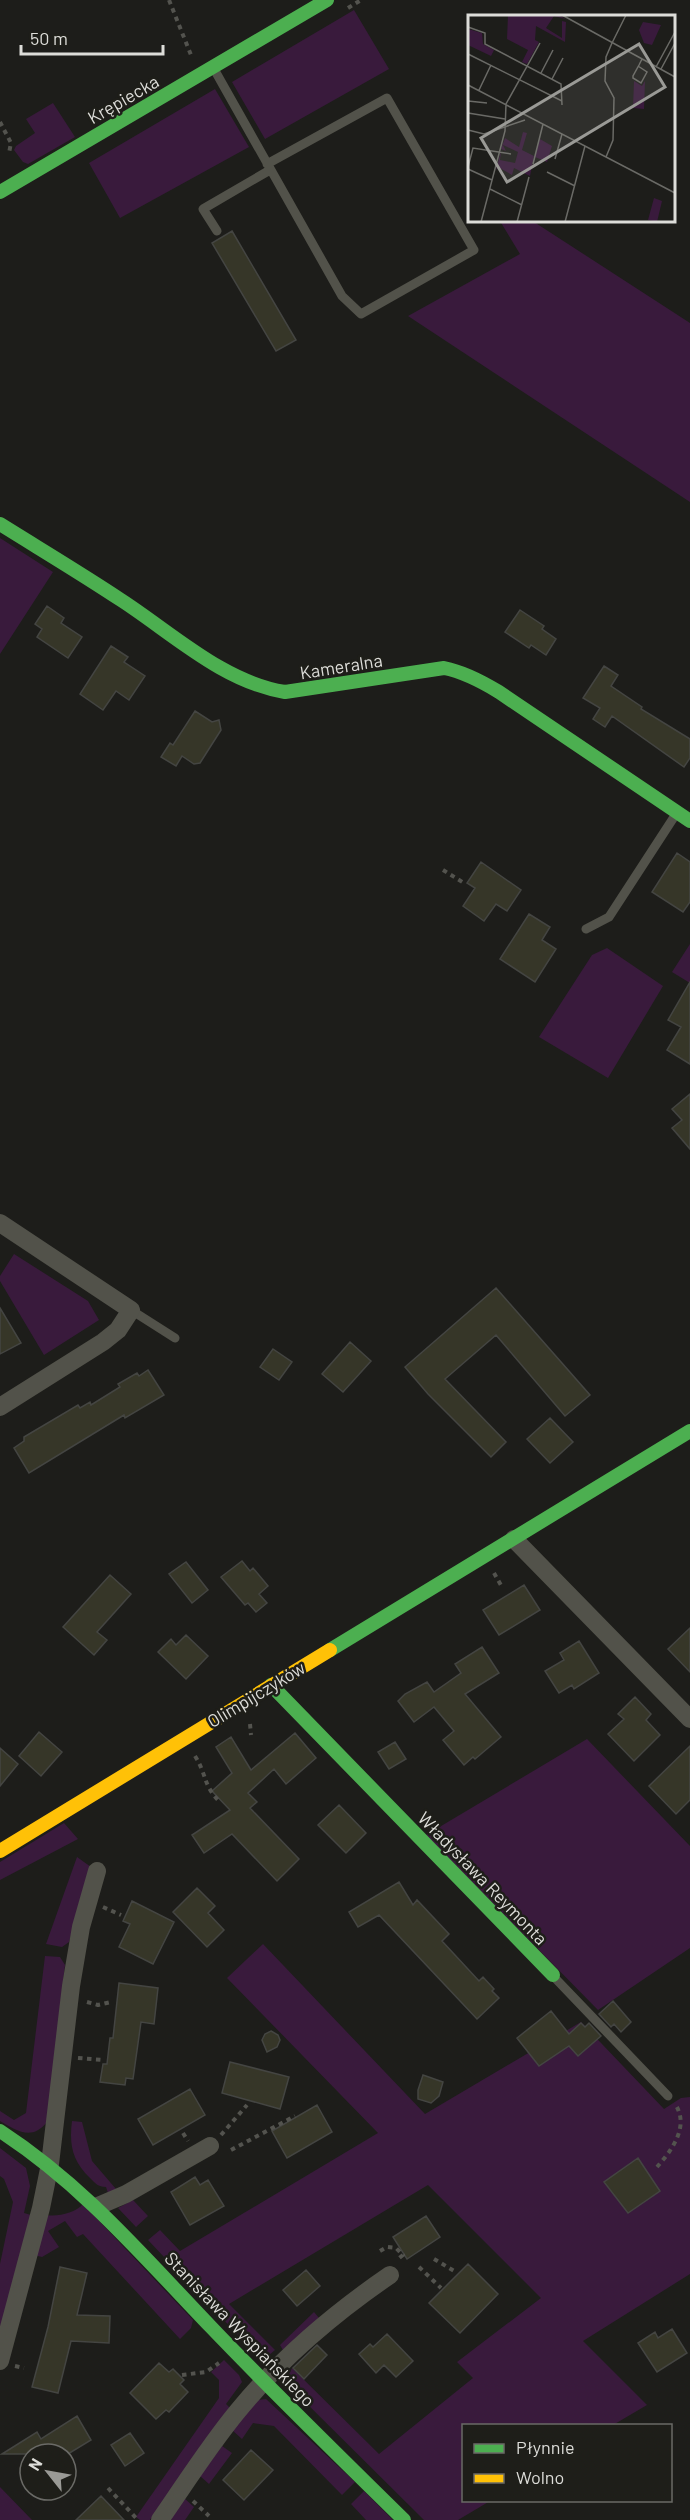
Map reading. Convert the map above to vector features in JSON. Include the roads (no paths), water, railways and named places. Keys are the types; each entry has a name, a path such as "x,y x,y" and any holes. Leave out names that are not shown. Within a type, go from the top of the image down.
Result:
{"street":[{"name":"Krępiecka","path":"0,192 327,0"},
{"name":"Kameralna","path":"0,524 120,599 206,657 260,688 274,693 444,668 462,671 476,677 690,821"},
{"path":"0,1223 131,1310 117,1330 103,1342 0,1407"},
{"name":"Olimpijczyków","path":"0,1851 690,1431"},
{"path":"514,1539 690,1719"},
{"name":"Władysława Reymonta","path":"271,1685 553,1975"},
{"path":"0,2361 41,2208 50,2164 71,1986 81,1927 97,1871"},
{"name":"Stanisława Wyspiańskiego","path":"0,2131 50,2164 98,2206 264,2380 404,2520"},
{"path":"98,2206 126,2194 210,2146"},
{"path":"160,2520 237,2412 264,2380 331,2317 390,2275"}],"lane":[{"path":"213,67 268,166 342,296 361,314 474,250 387,98 268,166 203,209 217,231"},
{"path":"586,929 609,917 677,812"},
{"path":"131,1310 175,1338"},
{"name":"Władysława Reymonta","path":"553,1975 668,2096"}]}
